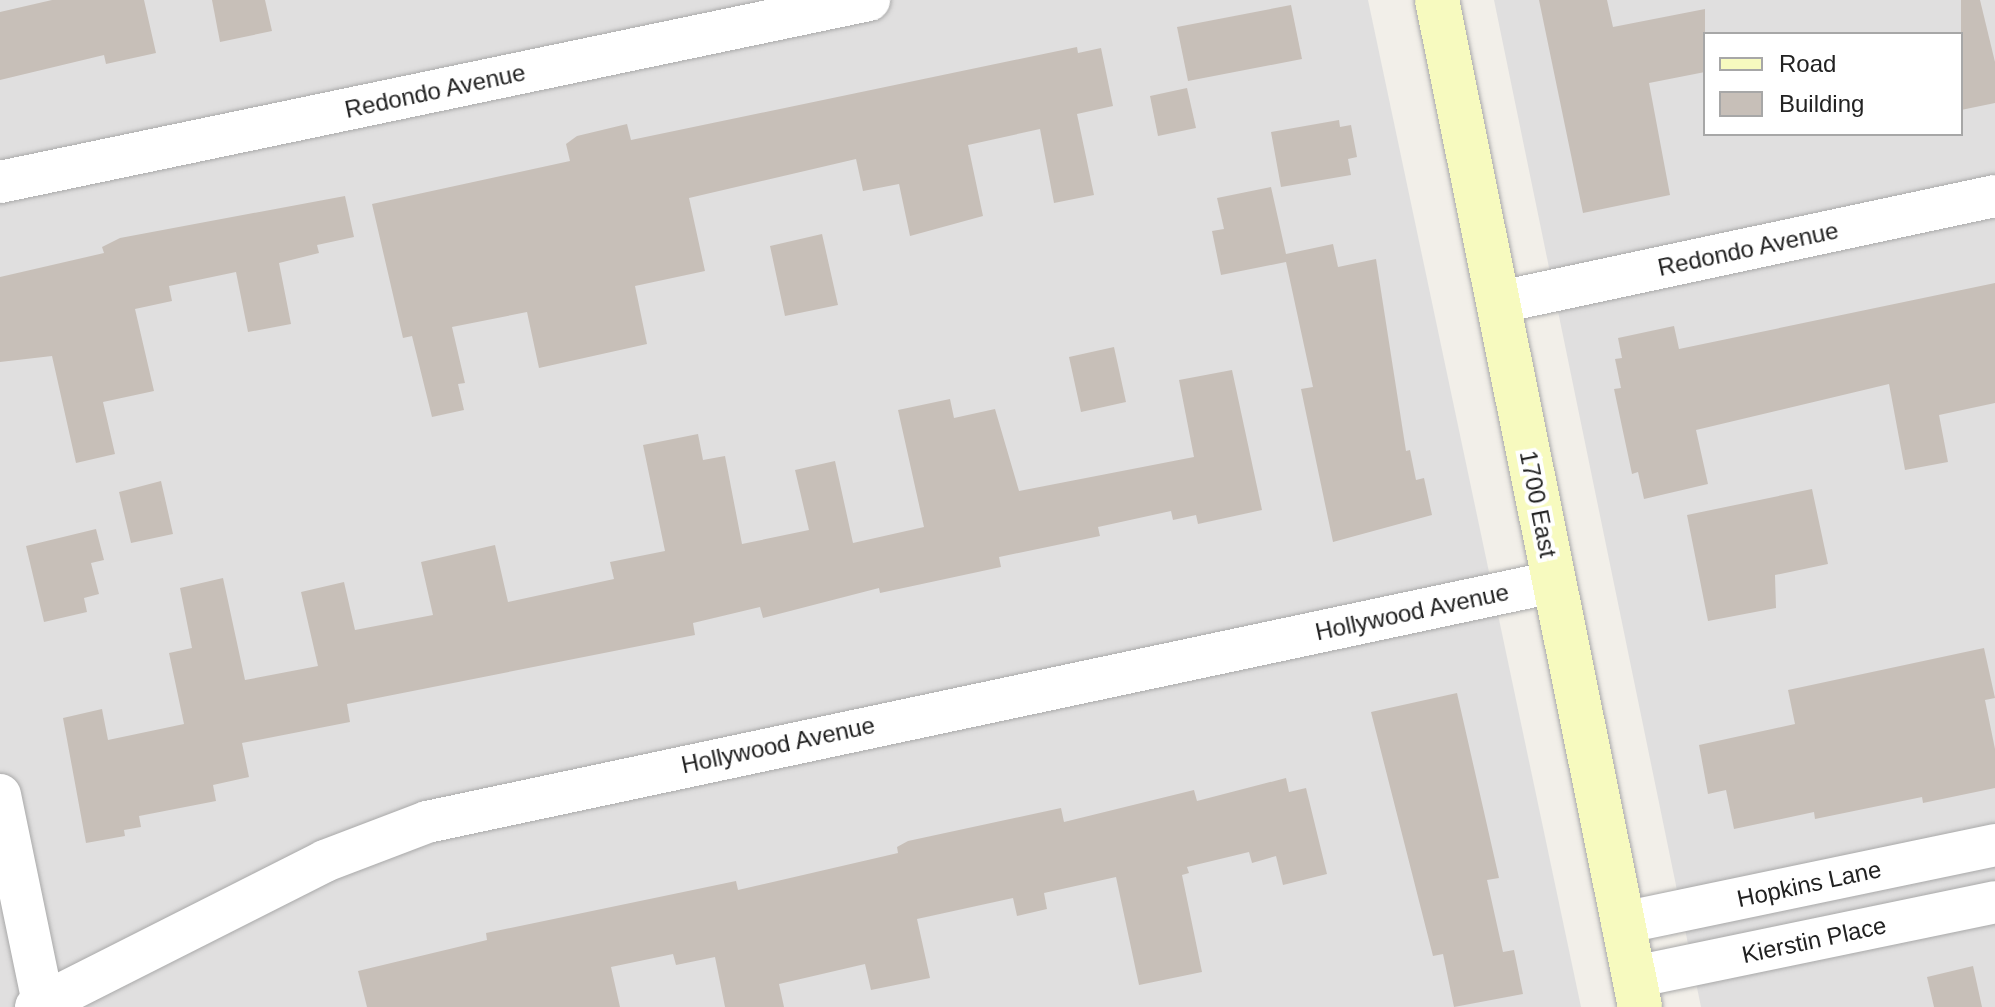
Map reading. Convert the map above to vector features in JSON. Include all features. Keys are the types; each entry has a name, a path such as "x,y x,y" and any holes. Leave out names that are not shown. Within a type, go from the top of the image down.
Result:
{"street":[{"name":"Redondo Avenue","path":"0,182 869,0"},
{"name":"1700 East","path":"1437,0 1637,992"},
{"name":"Redondo Avenue","path":"1500,302 1995,196"},
{"name":"Hollywood Avenue","path":"41,1006 325,861 427,822 1553,582"},
{"path":"0,795 41,1006"},
{"name":"Hopkins Lane","path":"1622,923 1995,845"},
{"name":"Kierstin Place","path":"1637,992 1995,902"}],"shaded area":[{"path":"0,0 1368,0 1581,1007 0,1007"},
{"path":"1494,0 1995,0 1995,1007 1701,1007"}],"building":[{"path":"52,0 144,0 156,53 106,64 104,55 0,80 0,12"},
{"path":"212,0 265,0 272,31 220,42"},
{"path":"1539,0 1607,0 1613,27 1705,9 1703,72 1649,83 1670,195 1583,213"},
{"path":"1961,0 1980,0 1995,62 1995,103 1963,110"},
{"path":"1291,5 1302,59 1188,81 1177,27"},
{"path":"1077,47 1078,53 1101,48 1113,106 1077,114 1094,195 1054,203 1040,129 968,145 983,216 910,236 899,184 863,191 856,159 689,198 705,271 635,286 647,344 539,368 527,312 452,327 465,383 458,384 464,410 432,417 412,336 403,338 372,204 570,161 566,144 577,136 627,124 631,140"},
{"path":"1187,88 1196,128 1158,136 1150,96"},
{"path":"1339,120 1340,127 1351,125 1357,157 1348,159 1351,175 1281,187 1271,132"},
{"path":"1271,187 1286,254 1333,244 1338,267 1376,259 1406,451 1410,450 1416,480 1424,478 1432,515 1333,542 1301,389 1313,387 1286,262 1221,275 1212,231 1224,229 1217,198"},
{"path":"345,196 354,237 317,245 319,253 279,263 291,324 248,332 236,272 169,286 172,301 135,309 154,391 103,402 115,454 76,463 52,356 0,362 0,277 104,253 102,247 120,238"},
{"path":"822,234 838,305 785,316 770,246"},
{"path":"1995,283 1995,403 1939,415 1948,462 1905,470 1889,384 1696,430 1708,484 1644,499 1638,472 1632,474 1614,389 1621,388 1615,359 1622,358 1618,338 1674,326 1679,349"},
{"path":"1114,347 1126,402 1081,412 1069,357"},
{"path":"1232,370 1262,510 1198,524 1196,515 1173,520 1171,511 1098,527 1100,536 999,557 1001,567 880,593 879,588 763,618 760,607 693,623 695,635 347,704 350,722 242,743 249,777 213,785 216,801 139,816 141,827 124,830 125,836 86,843 63,718 102,709 108,740 184,724 169,653 192,648 180,588 223,578 245,680 318,666 301,592 344,582 355,630 433,615 421,562 495,545 508,602 614,579 610,562 665,551 643,445 698,434 703,460 725,456 742,544 809,530 795,470 835,461 853,543 924,527 898,410 950,399 954,418 995,409 1019,491 1194,457 1179,380"},
{"path":"161,481 173,534 131,543 119,492"},
{"path":"1812,489 1828,564 1775,575 1776,608 1708,621 1687,515"},
{"path":"96,529 104,560 91,563 99,594 84,598 87,612 44,622 26,546"},
{"path":"1984,648 1995,698 1985,700 1995,749 1995,788 1923,803 1922,797 1815,819 1814,812 1734,829 1726,790 1708,794 1699,745 1795,724 1788,690"},
{"path":"1457,693 1499,878 1487,880 1503,952 1514,950 1523,994 1454,1007 1443,954 1433,956 1371,712"},
{"path":"1286,778 1289,792 1306,788 1327,874 1283,885 1276,856 1252,863 1249,852 1187,867 1189,873 1182,875 1202,972 1139,985 1116,877 1044,893 1047,909 1017,916 1013,898 917,919 930,978 871,990 865,964 779,984 784,1007 725,1007 715,957 676,965 673,954 611,967 620,1007 367,1007 358,971 487,940 486,933 736,881 738,890 898,853 897,847 908,841 1061,808 1064,822 1194,790 1197,801"},
{"path":"1973,966 1982,1007 1934,1007 1927,977"}]}
